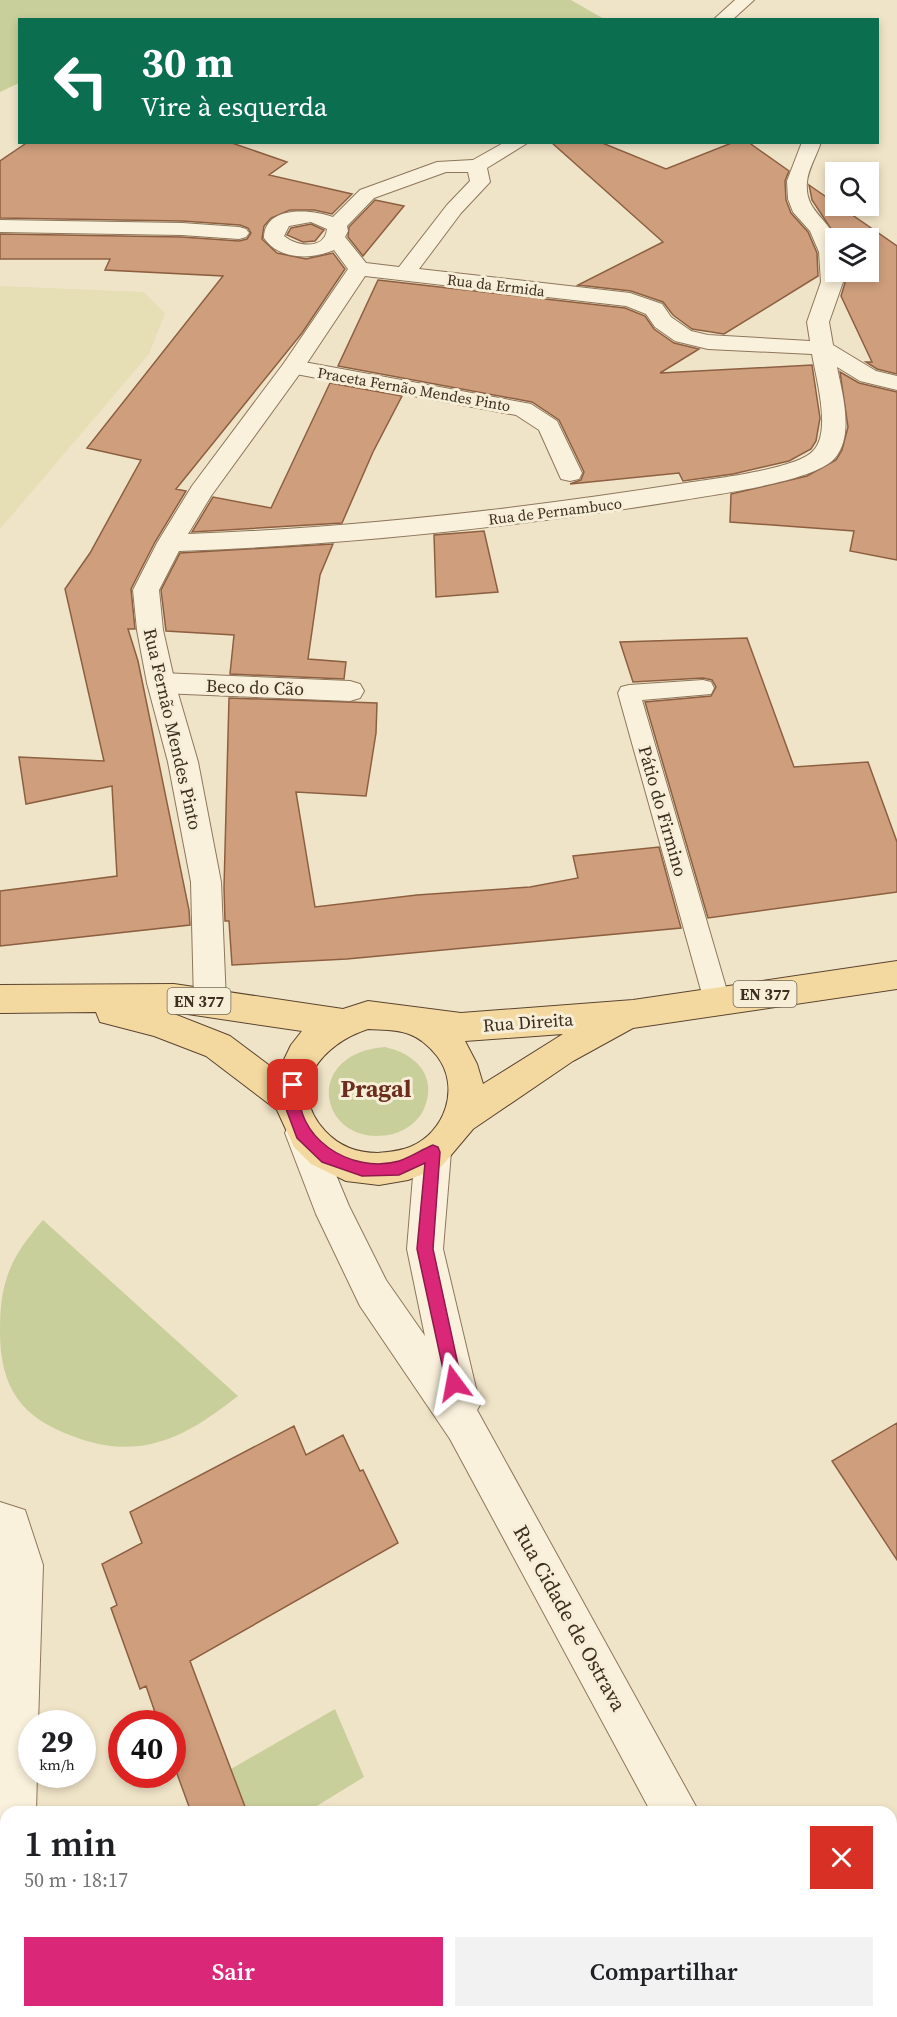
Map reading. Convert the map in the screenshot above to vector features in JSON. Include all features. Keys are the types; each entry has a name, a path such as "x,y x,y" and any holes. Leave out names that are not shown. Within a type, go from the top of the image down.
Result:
{"main road":[{"name":"Rua Direita","path":"423,1024 461,1027 633,1014 897,975"},
{"name":"EN 377","path":"0,999 174,998 342,1023"},
{"name":"EN 377","path":"54,999 157,1022 218,1046 296,1117 327,1157 362,1169 399,1168 433,1152 461,1118 466,1090 461,1064 446,1041 423,1024 397,1016 369,1015 342,1023 313,1041 295,1069 296,1117"},
{"name":"Rua Direita","path":"461,1118 561,1051 633,1014"}],"street":[{"path":"724,18 746,0"},
{"path":"0,226 182,229 239,233 286,248 304,251 321,249 367,194 444,166 477,166 516,144"},
{"name":"Rua de Pernambuco","path":"170,543 282,539 549,513 668,496 814,464 827,452 835,421 818,322 832,282 829,252 819,229 803,212 798,199 797,181 811,144"},
{"path":"405,274 454,210 480,182 477,166"},
{"path":"239,233 313,216 336,232 359,269"},
{"path":"279,244 274,238 274,232 282,222"},
{"name":"Rua da Ermida","path":"359,269 630,300 654,309 663,322 683,336 708,342 822,348"},
{"name":"Rua Fernão Mendes Pinto","path":"210,1002 206,882 183,762 160,683 150,630 146,590 170,543 201,492 294,367 359,269"},
{"path":"822,348 868,376 897,383"},
{"name":"Praceta Fernão Mendes Pinto","path":"294,367 523,409 549,426 570,473"},
{"name":"Beco do Cão","path":"160,683 350,691"},
{"name":"Rua Cidade de Ostrava","path":"296,1117 334,1214 373,1293 464,1425 673,1806"},
{"name":"Rua Cidade de Ostrava","path":"433,1152 425,1249 464,1425"},
{"path":"5,1524 22,1565 13,1806"}],"lane":[{"name":"Pátio do Firmino","path":"703,688 629,693 717,1001"}],"shaded area":[{"path":"0,286 143,292 165,313 149,354 0,529"}],"green space":[{"path":"0,0 571,0 602,18 18,18 18,83 0,92"},
{"path":"385,1047 396,1050 415,1061 426,1077 428,1097 422,1113 407,1128 393,1134 368,1135 349,1129 336,1116 329,1100 330,1082 339,1066 357,1053"},
{"path":"43,1220 238,1396 189,1430 155,1443 135,1446 105,1445 85,1440 56,1429 28,1410 9,1385 4,1369 0,1313 9,1271 22,1246"},
{"path":"335,1709 364,1777 317,1806 245,1806 231,1769"}],"building":[{"path":"25,144 235,144 287,162 269,175 352,194 332,214 314,210 290,210 271,218 264,226 262,239 277,253 306,259 333,253 345,269 302,333 176,489 186,491 155,542 131,589 135,629 128,629 138,661 189,910 190,925 0,946 0,891 117,876 112,786 26,804 19,757 104,761 65,589 90,553 141,460 87,448 223,276 105,270 110,259 0,259 0,234 182,237 239,241 247,239 251,233 248,228 240,225 182,221 0,218 0,161"},
{"path":"553,144 605,144 666,169 729,144 751,144 789,171 785,181 786,200 791,213 808,232 817,253 818,276 724,334 692,329 673,315 663,302 631,291 578,285 663,242"},
{"path":"809,185 825,196 825,216 854,216 871,228 830,228 812,200"},
{"path":"375,200 404,206 363,256 348,237 349,227"},
{"path":"311,224 324,230 315,241 303,242 287,235 291,228"},
{"path":"879,234 897,246 897,374 877,369 866,362 872,362 841,296 845,283 879,282"},
{"path":"378,280 625,308 645,316 654,329 674,343 699,349 660,373 812,365 820,418 816,441 811,449 789,461 733,474 683,481 679,473 570,484 581,480 584,472 559,420 532,402 338,366"},
{"path":"840,372 859,383 897,392 897,560 850,551 854,531 730,522 731,494 807,476 836,460 842,450 848,427"},
{"path":"330,383 402,396 373,452 342,523 192,532 213,497 271,508"},
{"path":"484,531 498,592 436,597 434,535"},
{"path":"333,544 320,575 308,659 346,662 344,679 230,674 234,635 166,631 161,590 180,553"},
{"path":"747,638 794,767 868,762 897,842 897,892 708,918 645,702 711,696 716,687 712,680 703,678 633,682 620,642"},
{"path":"229,698 377,703 376,733 366,796 296,792 315,907 417,895 530,887 578,878 573,856 659,847 681,928 347,959 232,965 229,921 225,921 224,888"},
{"path":"897,1423 897,1560 832,1461"},
{"path":"294,1426 306,1455 343,1435 360,1471 363,1470 398,1543 190,1661 245,1806 189,1806 182,1788 186,1788 186,1710 154,1710 146,1686 140,1689 111,1608 117,1605 102,1564 142,1543 130,1512"}],"district":[{"name":"Pragal","path":"376,1088"}],"route":[{"path":"293,1085 291,1101 302,1133 327,1157 362,1169 399,1168 433,1152 427,1198 425,1249 454,1383"}]}
